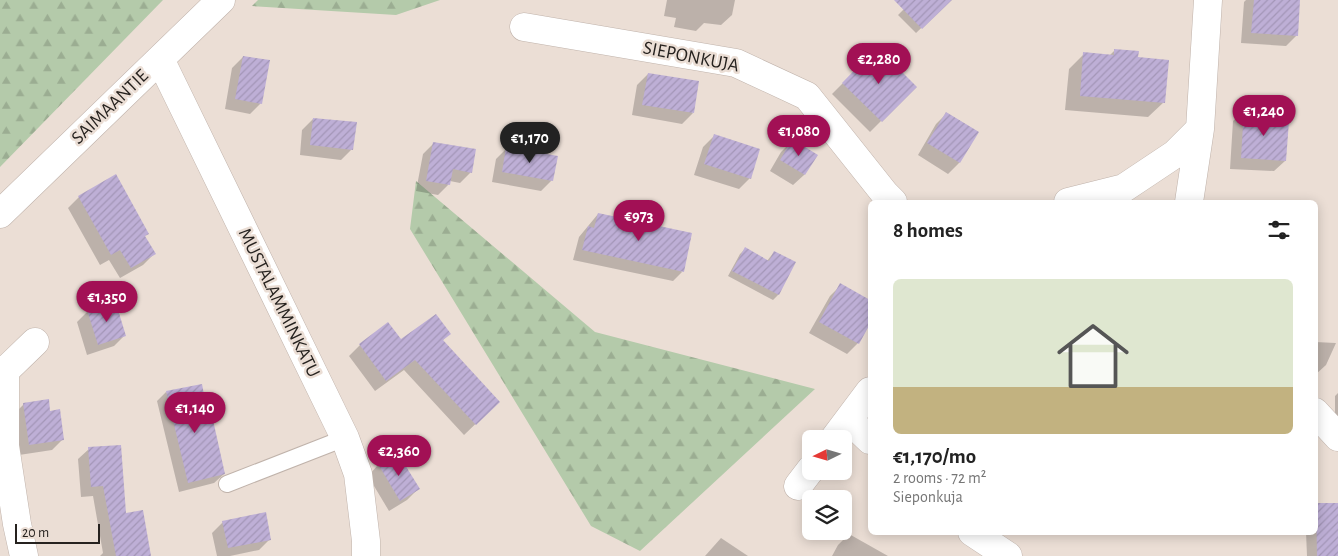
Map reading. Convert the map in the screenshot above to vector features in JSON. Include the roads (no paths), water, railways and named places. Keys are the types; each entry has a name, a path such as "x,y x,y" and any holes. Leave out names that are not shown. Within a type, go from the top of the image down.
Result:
{"street":[{"name":"SAIMAANTIE","path":"0,214 221,0"},
{"path":"1189,200 1200,129 1208,0"},
{"name":"SIEPONKUJA","path":"524,27 736,63 807,96 891,200"},
{"name":"MUSTALAMMINKATU","path":"160,59 345,438 358,474 366,556"},
{"path":"1076,200 1124,188 1176,154 1200,129"},
{"path":"24,556 5,446 5,371 35,342"},
{"path":"868,394 841,429 868,439"},
{"path":"1318,415 1338,437"},
{"path":"976,535 1008,556"}],"lane":[{"path":"227,484 345,438"}]}
